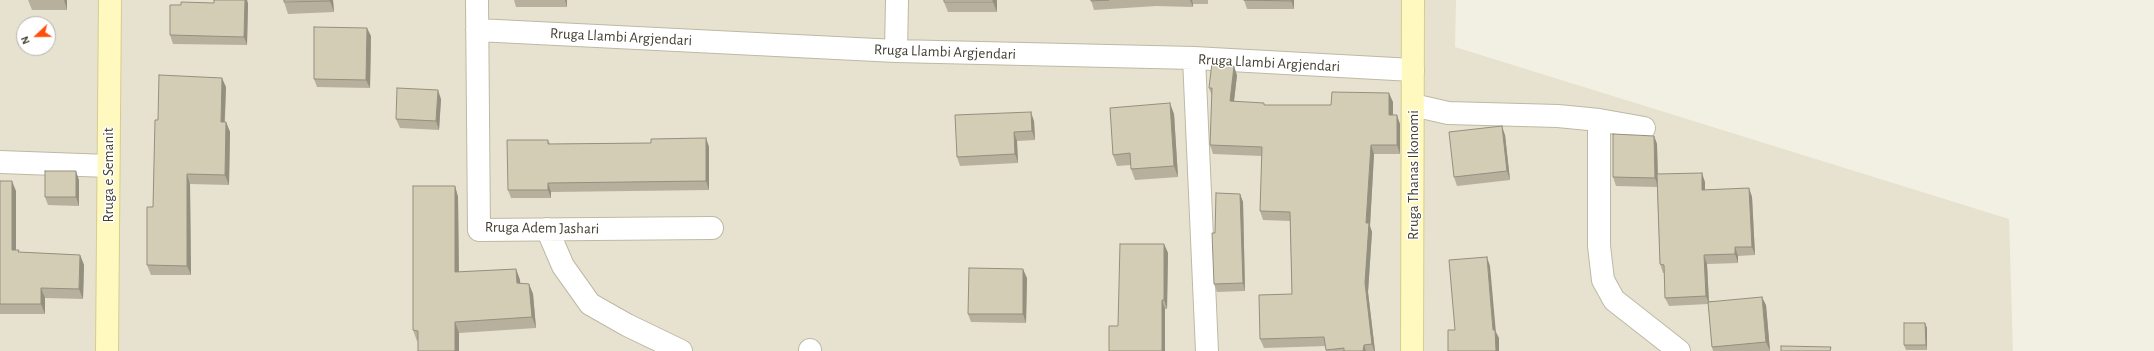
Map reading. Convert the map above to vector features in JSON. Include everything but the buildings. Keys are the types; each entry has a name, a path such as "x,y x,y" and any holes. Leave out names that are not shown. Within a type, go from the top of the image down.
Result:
{"street":[{"name":"Rruga e Semanit","path":"107,351 110,0"},
{"name":"Rruga Adem Jashari","path":"477,0 479,230 712,228"},
{"path":"896,51 897,0"},
{"name":"Rruga Thanas Ikonomi","path":"1412,351 1413,0"},
{"name":"Rruga Llambi Argjendari","path":"477,30 896,51 1194,58 1413,70"},
{"path":"1194,58 1207,351"},
{"path":"1413,105 1448,113 1558,116 1599,120 1644,128"},
{"path":"1599,120 1599,246 1603,280 1614,300 1679,351"},
{"path":"0,162 108,166"},
{"path":"547,229 563,266 590,304 627,325 681,351"}],"shaded area":[{"path":"0,0 1456,0 1455,47 2009,219 2013,351 0,351"}]}
